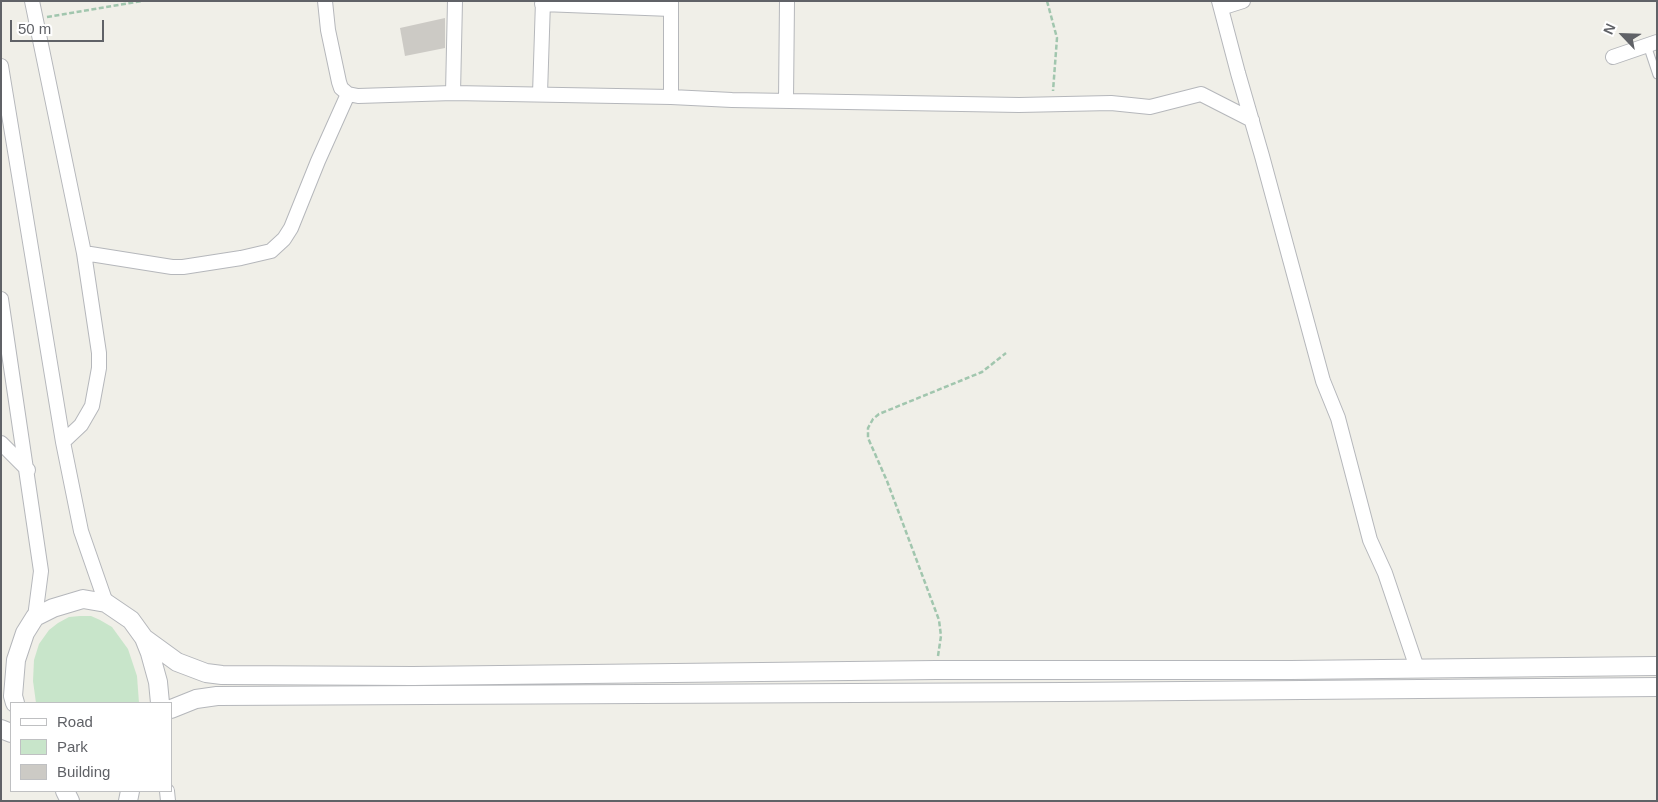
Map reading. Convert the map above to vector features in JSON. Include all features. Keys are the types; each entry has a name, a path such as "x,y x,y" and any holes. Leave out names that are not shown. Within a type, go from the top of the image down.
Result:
{"street":[{"path":"32,1 84,254 96,332 99,368 92,406 88,416 63,442"},
{"path":"325,1 328,30 341,88 348,94 358,96 453,93 540,94 821,102 1052,105 1111,103 1150,107 1201,94 1252,120"},
{"path":"453,93 455,1"},
{"path":"786,100 787,1"},
{"path":"1243,1 1220,5 1323,381 1338,418 1370,540 1385,573 1417,668"},
{"path":"540,94 542,3 671,5 671,97"},
{"path":"1612,57 1652,44"},
{"path":"1,66 63,442 81,531 106,603"},
{"path":"84,254 172,267 184,267 272,251 284,239 291,228 348,94"},
{"path":"1,299 6,362 28,470 42,571 35,617 24,633 8,664 15,702"},
{"path":"1,443 28,470"},
{"path":"35,617 53,608 84,599 106,603 131,620 144,638 150,653 156,675 160,702"},
{"path":"144,638 177,662 206,673 222,675 422,676 936,670 1292,670 1657,666"},
{"path":"172,709 196,699 217,696 1657,687"}],"lane":[{"path":"1652,44 1657,75"}],"path":[{"path":"35,19 142,1"},
{"path":"1047,1 1057,38 1052,105"},
{"path":"936,670 941,636 939,620 887,481 868,438 868,428 873,419 879,414 982,372 1006,354"}],"green space":[{"path":"91,616 112,627 128,649 137,676 139,702 36,702 33,681 34,660 39,644 49,630 69,617"}],"building":[{"path":"445,18 445,48 405,56 400,28"}]}
